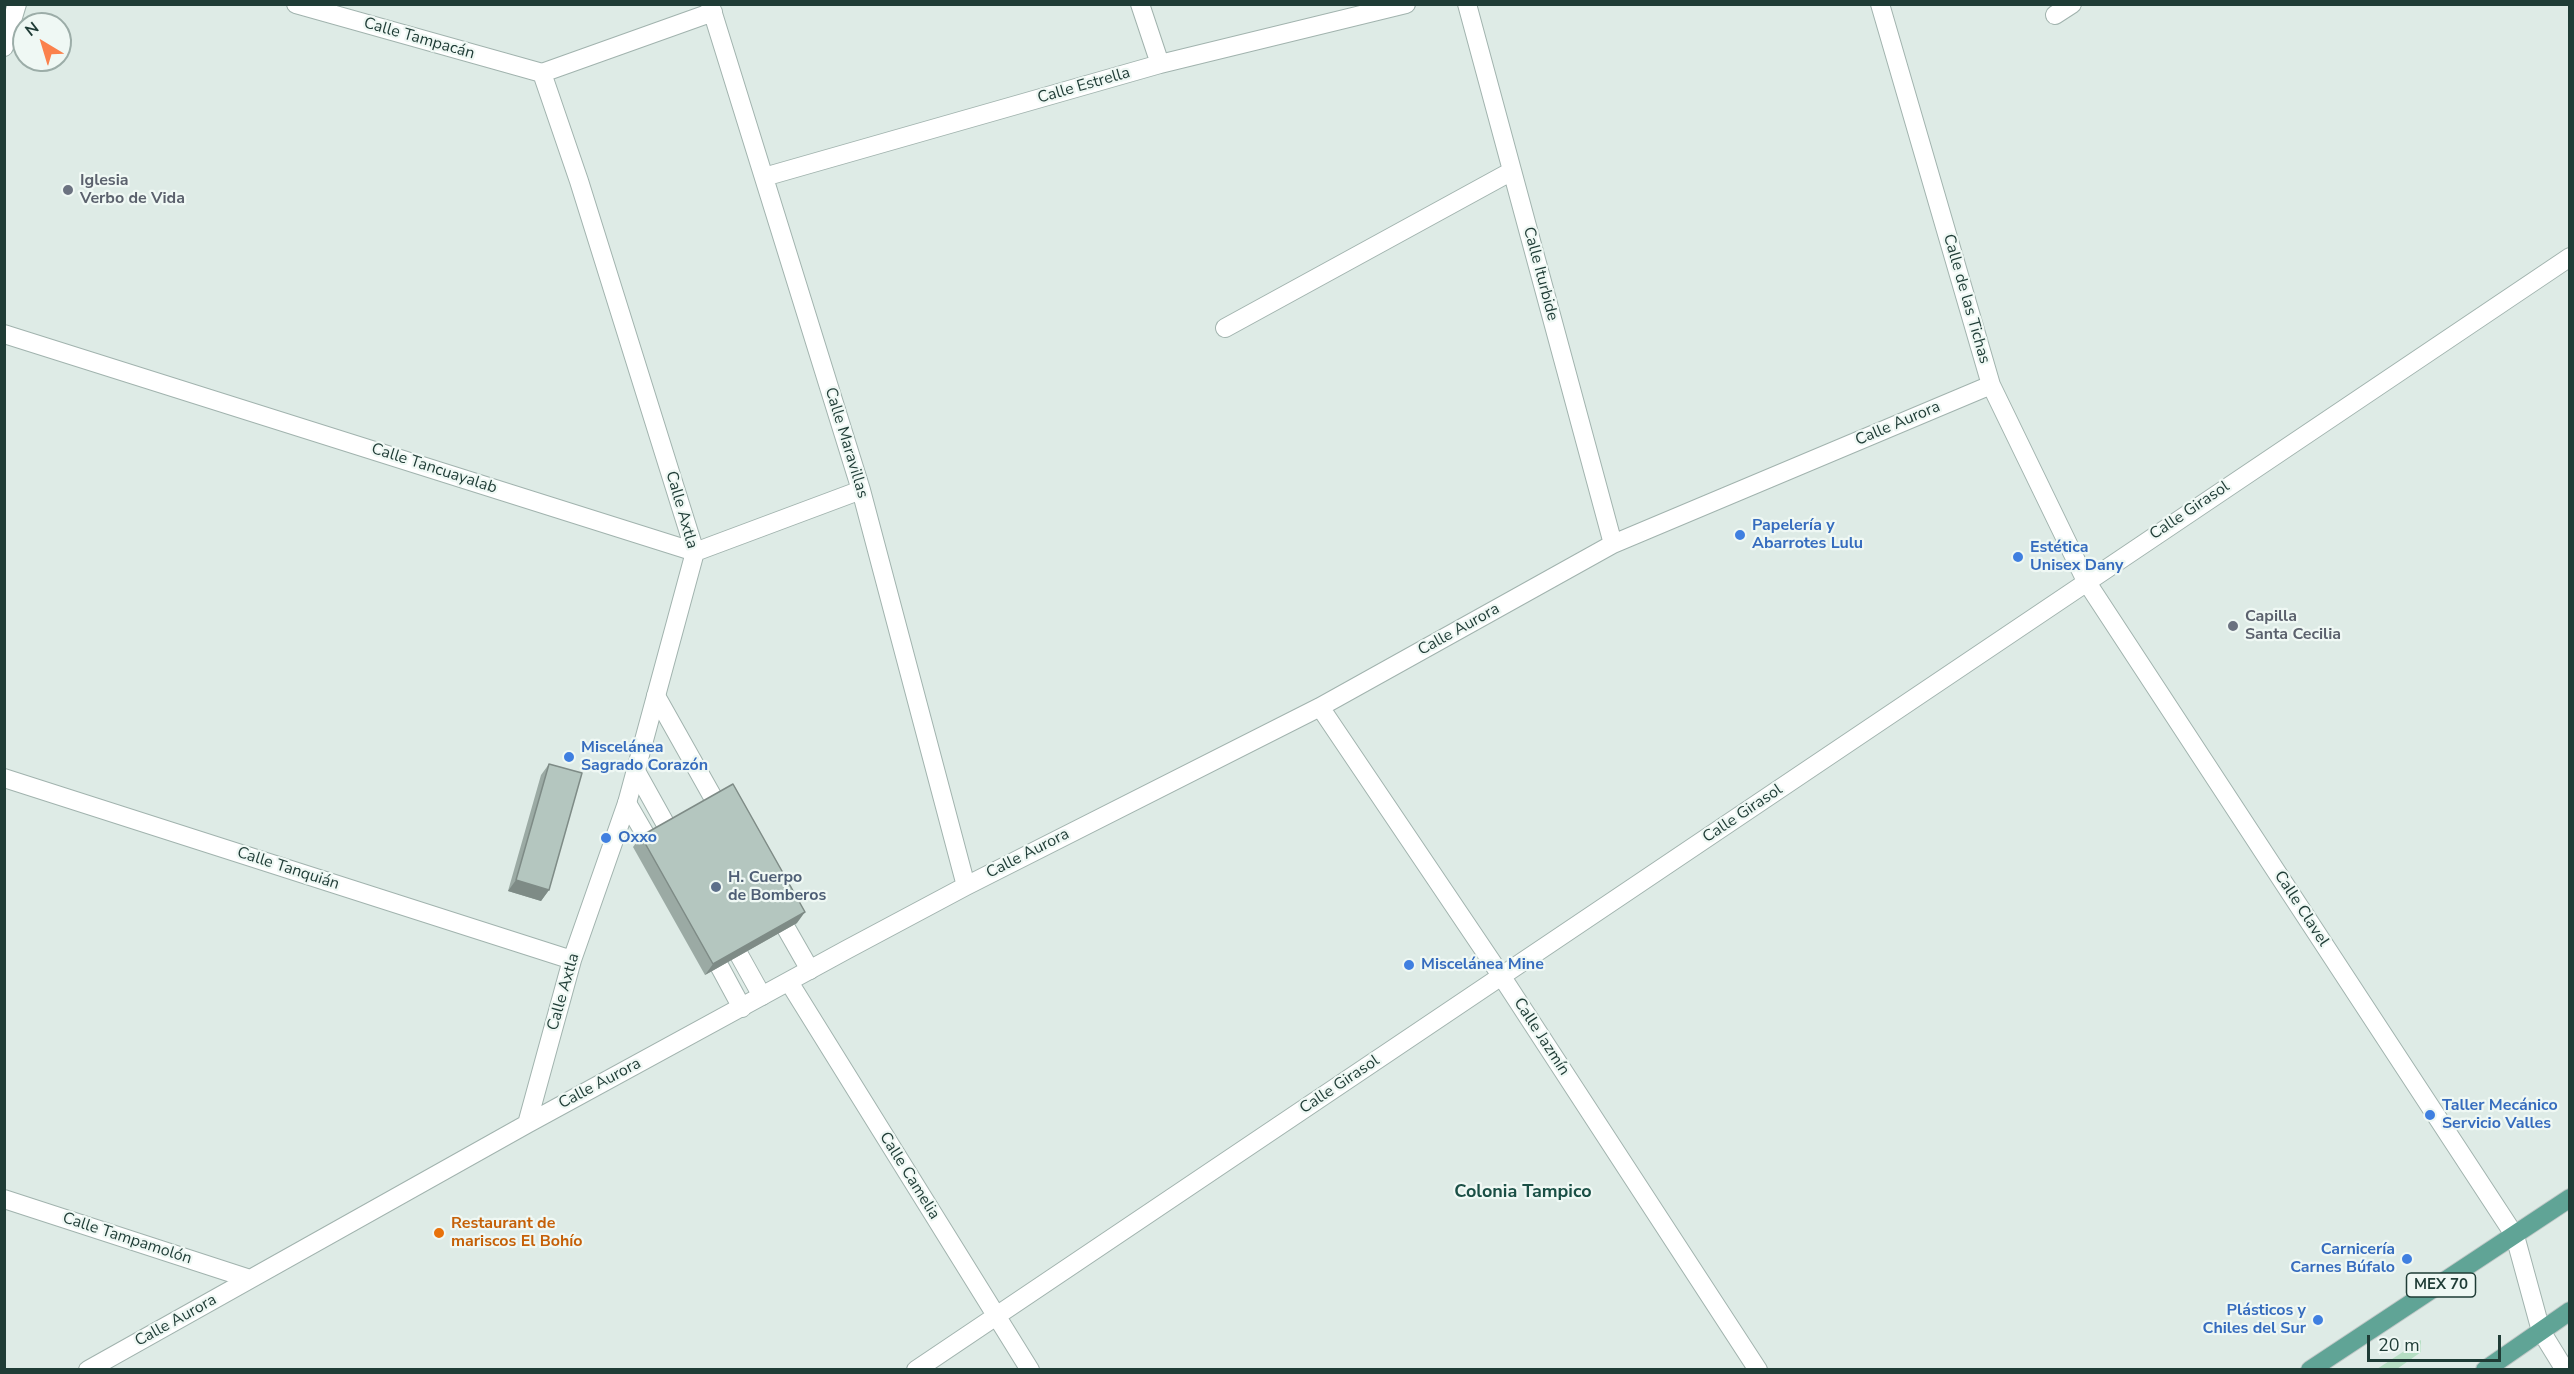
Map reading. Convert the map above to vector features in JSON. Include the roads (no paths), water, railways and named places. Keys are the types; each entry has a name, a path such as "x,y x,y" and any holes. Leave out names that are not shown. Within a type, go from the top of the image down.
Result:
{"main road":[{"name":"MEX 70","path":"2310,1370 2570,1198"},
{"path":"2485,1370 2570,1311"}],"street":[{"path":"4,47 17,4"},
{"name":"Calle Tampacán","path":"296,4 542,73"},
{"path":"1140,4 1160,64"},
{"name":"Calle Estrella","path":"764,177 1160,64 1406,4"},
{"name":"Calle Iturbide","path":"1467,4 1613,544"},
{"name":"Calle de las Tichas","path":"1880,4 1991,385 2086,581"},
{"path":"2055,15 2072,4"},
{"path":"542,73 712,8"},
{"name":"Calle Maravillas","path":"712,8 861,490 966,886"},
{"name":"Calle Axtla","path":"528,1124 572,960 627,802 695,552 582,192 542,73"},
{"path":"1225,328 1512,171"},
{"name":"Calle Girasol","path":"916,1370 2570,257"},
{"name":"Calle Tancuayalab","path":"4,334 695,552"},
{"name":"Calle Aurora","path":"88,1370 528,1124 810,970 966,886 1320,707 1613,544 1991,385"},
{"path":"695,552 861,490"},
{"name":"Calle Clavel","path":"2086,581 2515,1236 2541,1331 2565,1370"},
{"path":"656,696 731,830"},
{"name":"Calle Jazmín","path":"1320,707 1502,977 1758,1370"},
{"path":"636,771 684,857"},
{"name":"Calle Tanquián","path":"4,778 572,960"},
{"path":"627,802 664,868"},
{"path":"765,889 810,970"},
{"path":"717,916 762,996"},
{"path":"697,927 742,1008"},
{"name":"Calle Camelia","path":"789,982 1030,1370"},
{"name":"Calle Tampamolón","path":"4,1199 250,1279"}],"place":[{"name":"Iglesia Verbo de Vida","path":"68,190"},
{"name":"Papelería y Abarrotes Lulu","path":"1740,535"},
{"name":"Estética Unisex Dany","path":"2018,557"},
{"name":"Capilla Santa Cecilia","path":"2233,626"},
{"name":"Miscelánea Sagrado Corazón","path":"569,757"},
{"name":"Oxxo","path":"606,838"},
{"name":"H. Cuerpo de Bomberos","path":"716,887"},
{"name":"Miscelánea Mine","path":"1409,965"},
{"name":"Taller Mecánico Servicio Valles","path":"2430,1115"},
{"name":"Restaurant de mariscos El Bohío","path":"439,1233"},
{"name":"Carnicería Carnes Búfalo","path":"2407,1259"},
{"name":"Plásticos y Chiles del Sur","path":"2318,1320"}],"district":[{"name":"Colonia Tampico","path":"1523,1193"}]}
